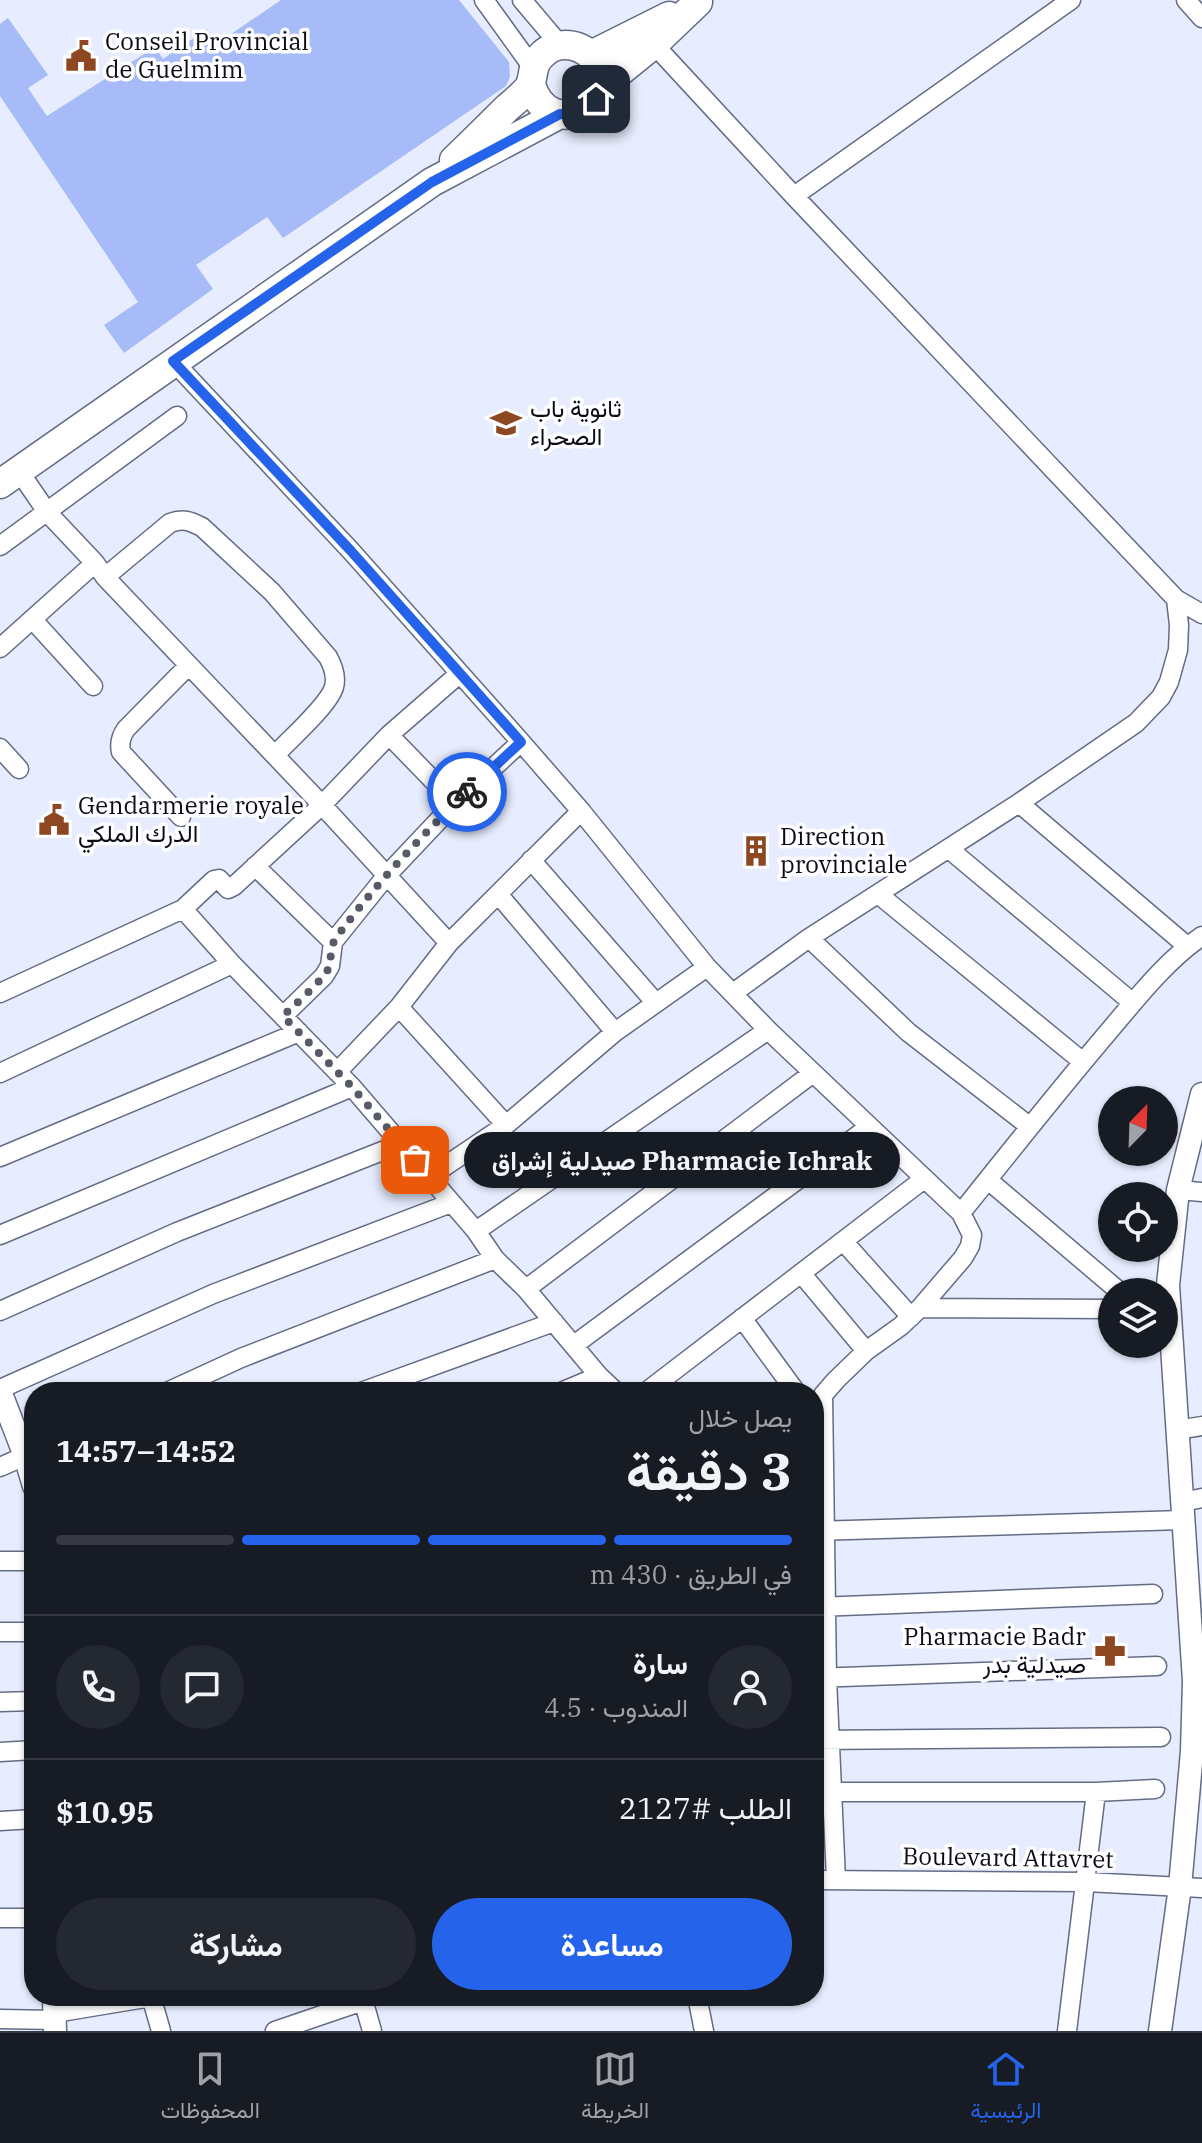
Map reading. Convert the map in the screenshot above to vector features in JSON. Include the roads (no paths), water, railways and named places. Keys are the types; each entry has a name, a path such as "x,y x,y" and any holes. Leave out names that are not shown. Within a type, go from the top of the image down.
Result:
{"main road":[{"path":"532,76 535,96 542,106 560,114 572,115 588,108 601,87 648,37 699,1"},
{"path":"591,55 648,37"},
{"path":"432,182 532,76 542,54 553,47 578,47 591,55 598,65 601,87"},
{"path":"10,477 432,182 560,114"}],"street":[{"path":"484,0 532,76"},
{"path":"522,0 561,46"},
{"path":"794,196 1071,0"},
{"path":"1186,0 1202,18"},
{"path":"648,37 794,196 1176,599 1202,614"},
{"path":"173,361 351,551 521,742 707,967 768,1030 961,1213 971,1232 970,1246 959,1263 915,1312 824,1390"},
{"path":"0,546 177,416"},
{"path":"10,477 47,512 449,943"},
{"path":"0,648 100,570 170,523 190,521 202,527 272,592 328,657 333,667 333,690 325,703 275,755"},
{"path":"733,993 809,938 1019,803 1136,723 1161,697 1169,682 1178,650 1176,599"},
{"path":"33,620 93,686"},
{"path":"181,817 121,752 119,746 126,729 189,665"},
{"path":"0,993 183,909 214,880 219,879 230,889 322,805 389,735 459,674"},
{"path":"389,735 455,803"},
{"path":"283,1016 324,976 330,966 333,942 387,875 455,803 521,742"},
{"path":"0,748 19,769"},
{"path":"961,1213 1029,1126 1133,1003 1194,941 1019,803"},
{"path":"337,1072 399,1007 449,943 581,811"},
{"path":"949,849 1133,1003"},
{"path":"531,860 655,1002"},
{"path":"255,866 333,942"},
{"path":"498,894 615,1032"},
{"path":"878,894 1083,1062"},
{"path":"183,909 352,1087 476,1231 495,1259 526,1289 605,1382"},
{"path":"809,938 908,1032 1029,1126"},
{"path":"0,1073 232,964"},
{"path":"429,1177 506,1125 615,1032 707,967"},
{"path":"399,1007 506,1125"},
{"path":"476,1231 768,1030"},
{"path":"0,1157 299,1032"},
{"path":"526,1289 813,1073"},
{"path":"0,1235 352,1087"},
{"path":"1202,1094 1199,1117 1178,1190 1202,1192"},
{"path":"574,1345 869,1127"},
{"path":"0,1311 177,1232 400,1144"},
{"path":"659,1382 924,1179"},
{"path":"988,1180 1104,1278"},
{"path":"24,1441 0,1390 213,1294 451,1203"},
{"path":"843,1241 915,1312 1098,1309"},
{"path":"189,1382 241,1358 495,1259"},
{"path":"801,1273 866,1351"},
{"path":"742,1318 789,1382"},
{"path":"389,1382 554,1322"},
{"path":"1160,2031 1191,1888 1194,1681 1189,1507 1177,1430 1171,1358"},
{"path":"585,1382 599,1376"},
{"path":"1177,1430 1202,1426"},
{"path":"0,1467 24,1457"},
{"path":"824,1531 1189,1507"},
{"path":"0,1561 24,1561"},
{"path":"824,1607 1153,1594"},
{"path":"0,1632 24,1632"},
{"path":"824,1678 1157,1666"},
{"path":"0,1702 24,1701"},
{"path":"824,1740 1161,1737"},
{"path":"0,1752 24,1751"},
{"path":"824,1792 1096,1792 1155,1789"},
{"path":"1067,2031 1096,1792"},
{"path":"824,1799 836,1880"},
{"path":"0,1821 24,1820"},
{"name":"Boulevard Attavret","path":"824,1880 1086,1882 1191,1888"},
{"path":"0,1918 24,1918"},
{"path":"0,2019 55,2015 100,2006"},
{"path":"154,2006 161,2031"},
{"path":"275,2031 344,2006"},
{"path":"365,2006 372,2031"},
{"path":"699,2006 704,2031"}],"place":[{"name":"Conseil Provincial de Guelmim","path":"81,56"},
{"name":"ثانوية باب الصحراء","path":"506,423"},
{"name":"Gendarmerie royale الدرك الملكي","path":"54,820"},
{"name":"Direction provinciale","path":"756,851"},
{"name":"Pharmacie Ichrak صيدلية إشراق","path":"415,1160"},
{"name":"Pharmacie Badr صيدلية بدر","path":"1110,1651"}]}
